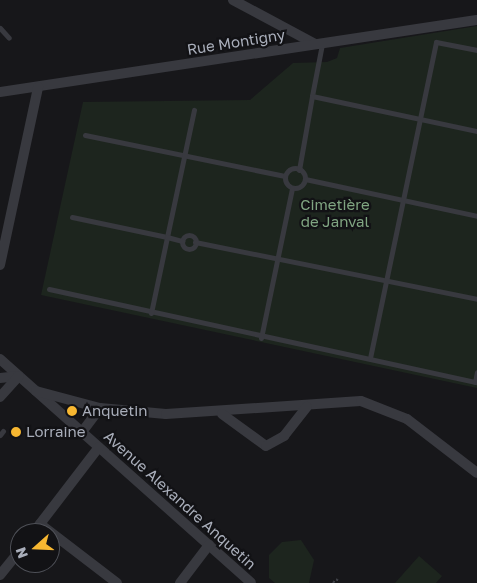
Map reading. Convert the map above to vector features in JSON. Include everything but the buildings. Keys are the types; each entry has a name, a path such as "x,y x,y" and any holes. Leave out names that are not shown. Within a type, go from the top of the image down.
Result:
{"street":[{"path":"233,0 319,44"},
{"name":"Rue Montigny","path":"0,92 477,20"},
{"path":"0,265 38,87"},
{"name":"Avenue Alexandre Anquetin","path":"0,359 251,583"},
{"path":"0,378 19,376"},
{"path":"0,396 19,376"},
{"path":"36,391 100,408 222,414 307,408 361,401 380,405 407,419 477,473"},
{"path":"82,432 100,408"},
{"path":"222,414 266,446 284,436 307,408"},
{"path":"41,523 99,447"},
{"path":"60,545 117,583"},
{"path":"180,583 209,545"},
{"path":"0,575 10,562"}],"lane":[{"path":"0,28 9,38"},
{"path":"370,358 436,42 477,50"},
{"path":"319,44 299,170 305,179 477,216"},
{"path":"312,96 477,131"},
{"path":"151,312 194,110"},
{"path":"85,135 285,176 292,188 276,255 261,338"},
{"path":"285,176 292,169 299,170"},
{"path":"292,188 300,187 305,179"},
{"path":"72,217 182,240 190,235 196,242 276,255 477,298"},
{"path":"182,240 187,248 196,242"},
{"path":"49,289 261,338 370,358 476,382 477,372"}],"path":[{"path":"333,583 336,579 341,583"}],"green space":[{"name":"Cimetière de Janval","path":"477,26 477,388 41,295 83,102 250,100 293,63 327,62 337,58 340,48"},
{"path":"301,540 314,560 309,583 275,583 269,578 269,555 282,542"},
{"path":"419,556 442,576 436,583 395,583"}],"place":[{"name":"Anquetin","path":"72,411"},
{"name":"Lorraine","path":"16,432"}]}
